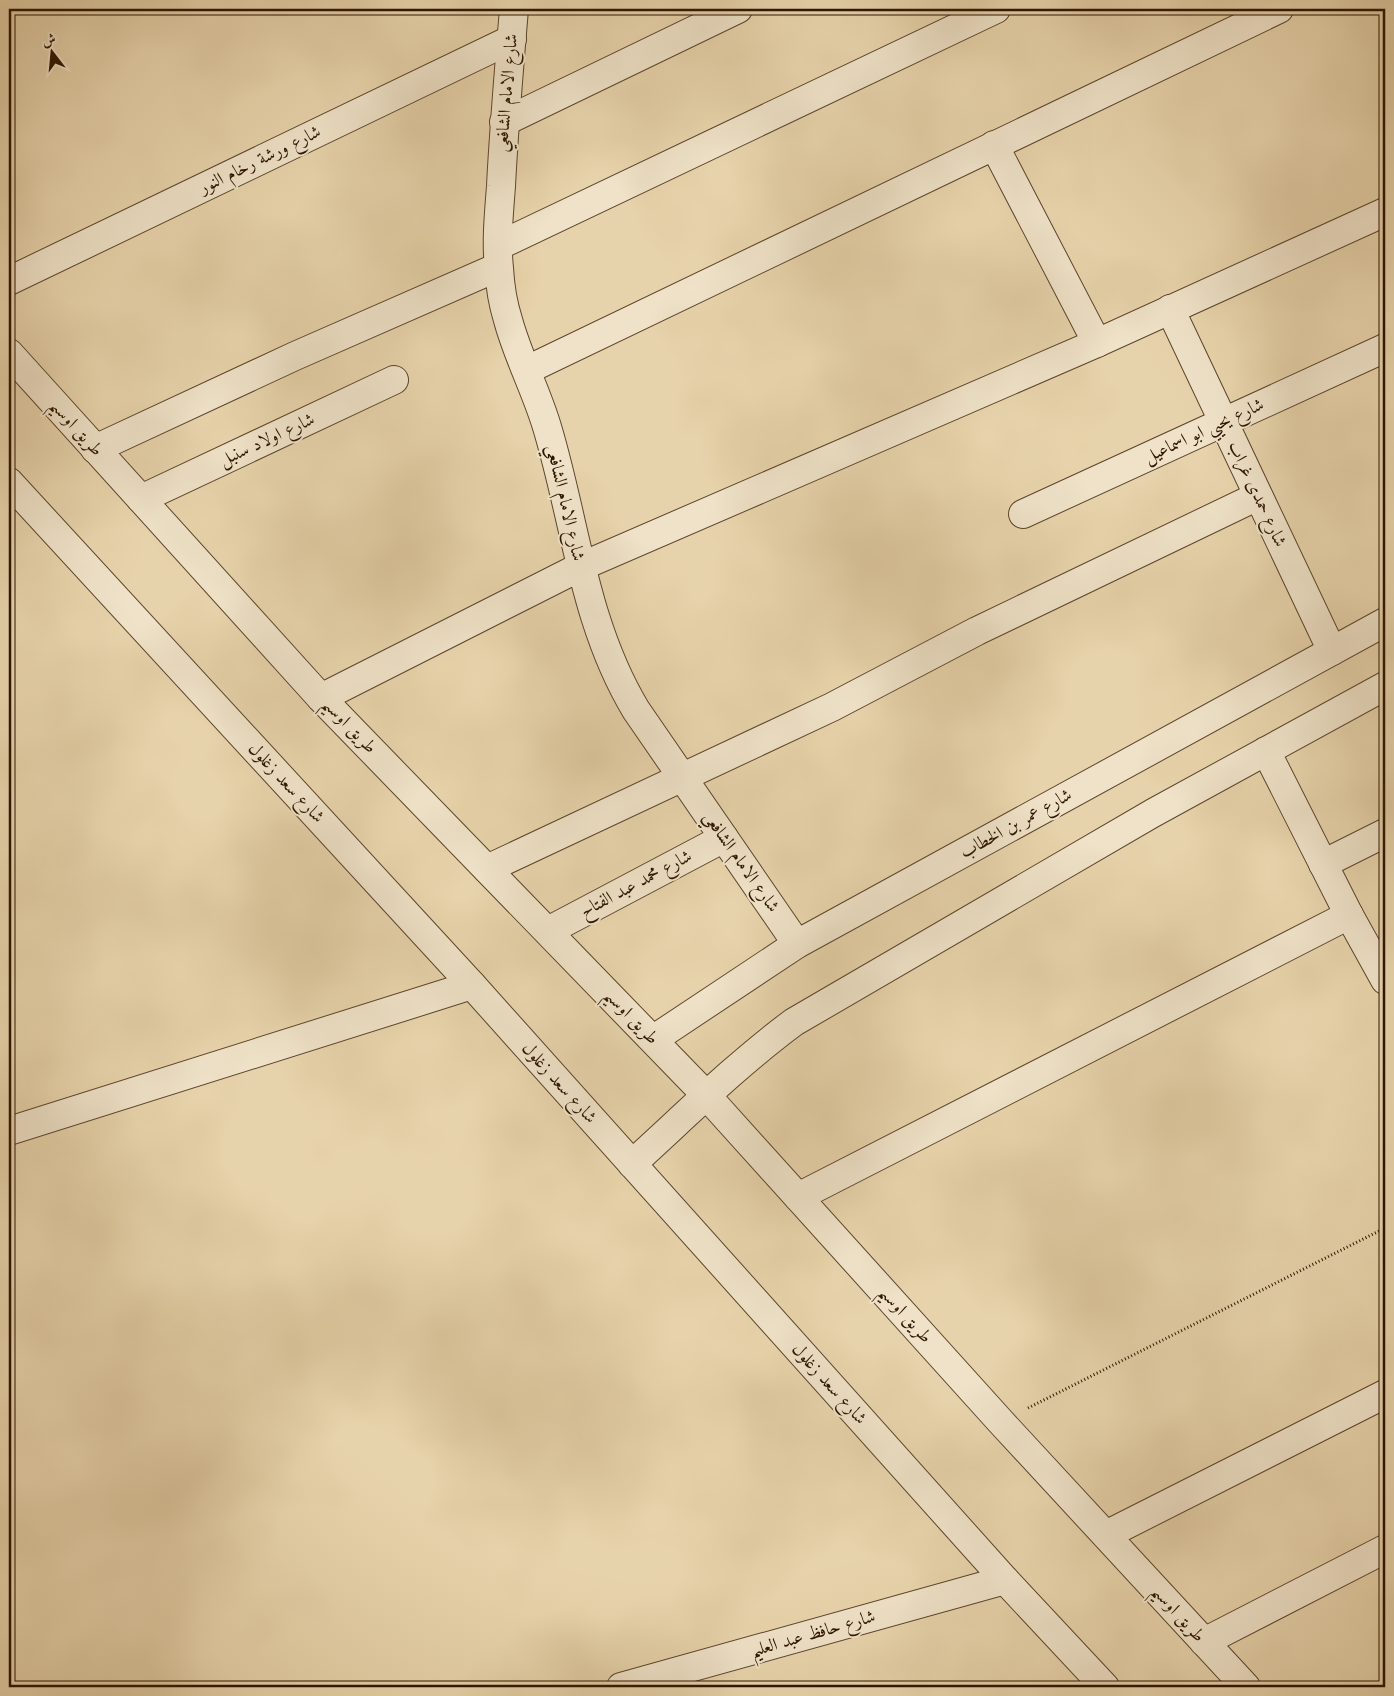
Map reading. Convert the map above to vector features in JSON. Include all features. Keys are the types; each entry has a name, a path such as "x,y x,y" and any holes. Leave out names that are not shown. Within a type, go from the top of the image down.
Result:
{"street":[{"name":"شارع الامام الشافعي","path":"514,9 504,122 498,256 508,320 547,428 580,567 599,632 615,672 636,710 797,944"},
{"path":"504,122 738,9"},
{"path":"95,449 295,356 996,9"},
{"path":"527,370 1279,9"},
{"name":"شارع ورشة رخام النور","path":"9,281 512,38"},
{"path":"994,145 1097,343"},
{"path":"321,698 580,567 1097,343 1385,212"},
{"name":"شارع حمدى غراب","path":"1170,309 1332,651"},
{"name":"شارع يحيي ابو اسماعيل","path":"1023,514 1385,348"},
{"name":"طريق اوسيم","path":"9,354 321,698 654,1039 706,1095 1001,1422 1246,1687"},
{"name":"شارع اولاد سنبل","path":"140,499 394,380"},
{"name":"شارع سعد زغلول","path":"9,482 472,985 1005,1580 1105,1687"},
{"path":"487,869 832,707 977,632 1258,496"},
{"name":"شارع عمر بن الخطاب","path":"654,1039 797,944 1385,622"},
{"path":"632,1164 763,1045 794,1022 1153,814 1385,686"},
{"path":"1266,751 1349,915 1385,980"},
{"path":"1323,864 1385,834"},
{"name":"شارع محمد عبد الفتاح","path":"548,931 724,838"},
{"path":"798,1197 1349,915"},
{"path":"9,1131 472,985"},
{"path":"1106,1535 1385,1394"},
{"path":"1204,1642 1385,1549"},
{"name":"شارع حافظ عبد العليم","path":"621,1687 1005,1580"}],"path":[{"path":"1001,1422 1385,1228"}]}
